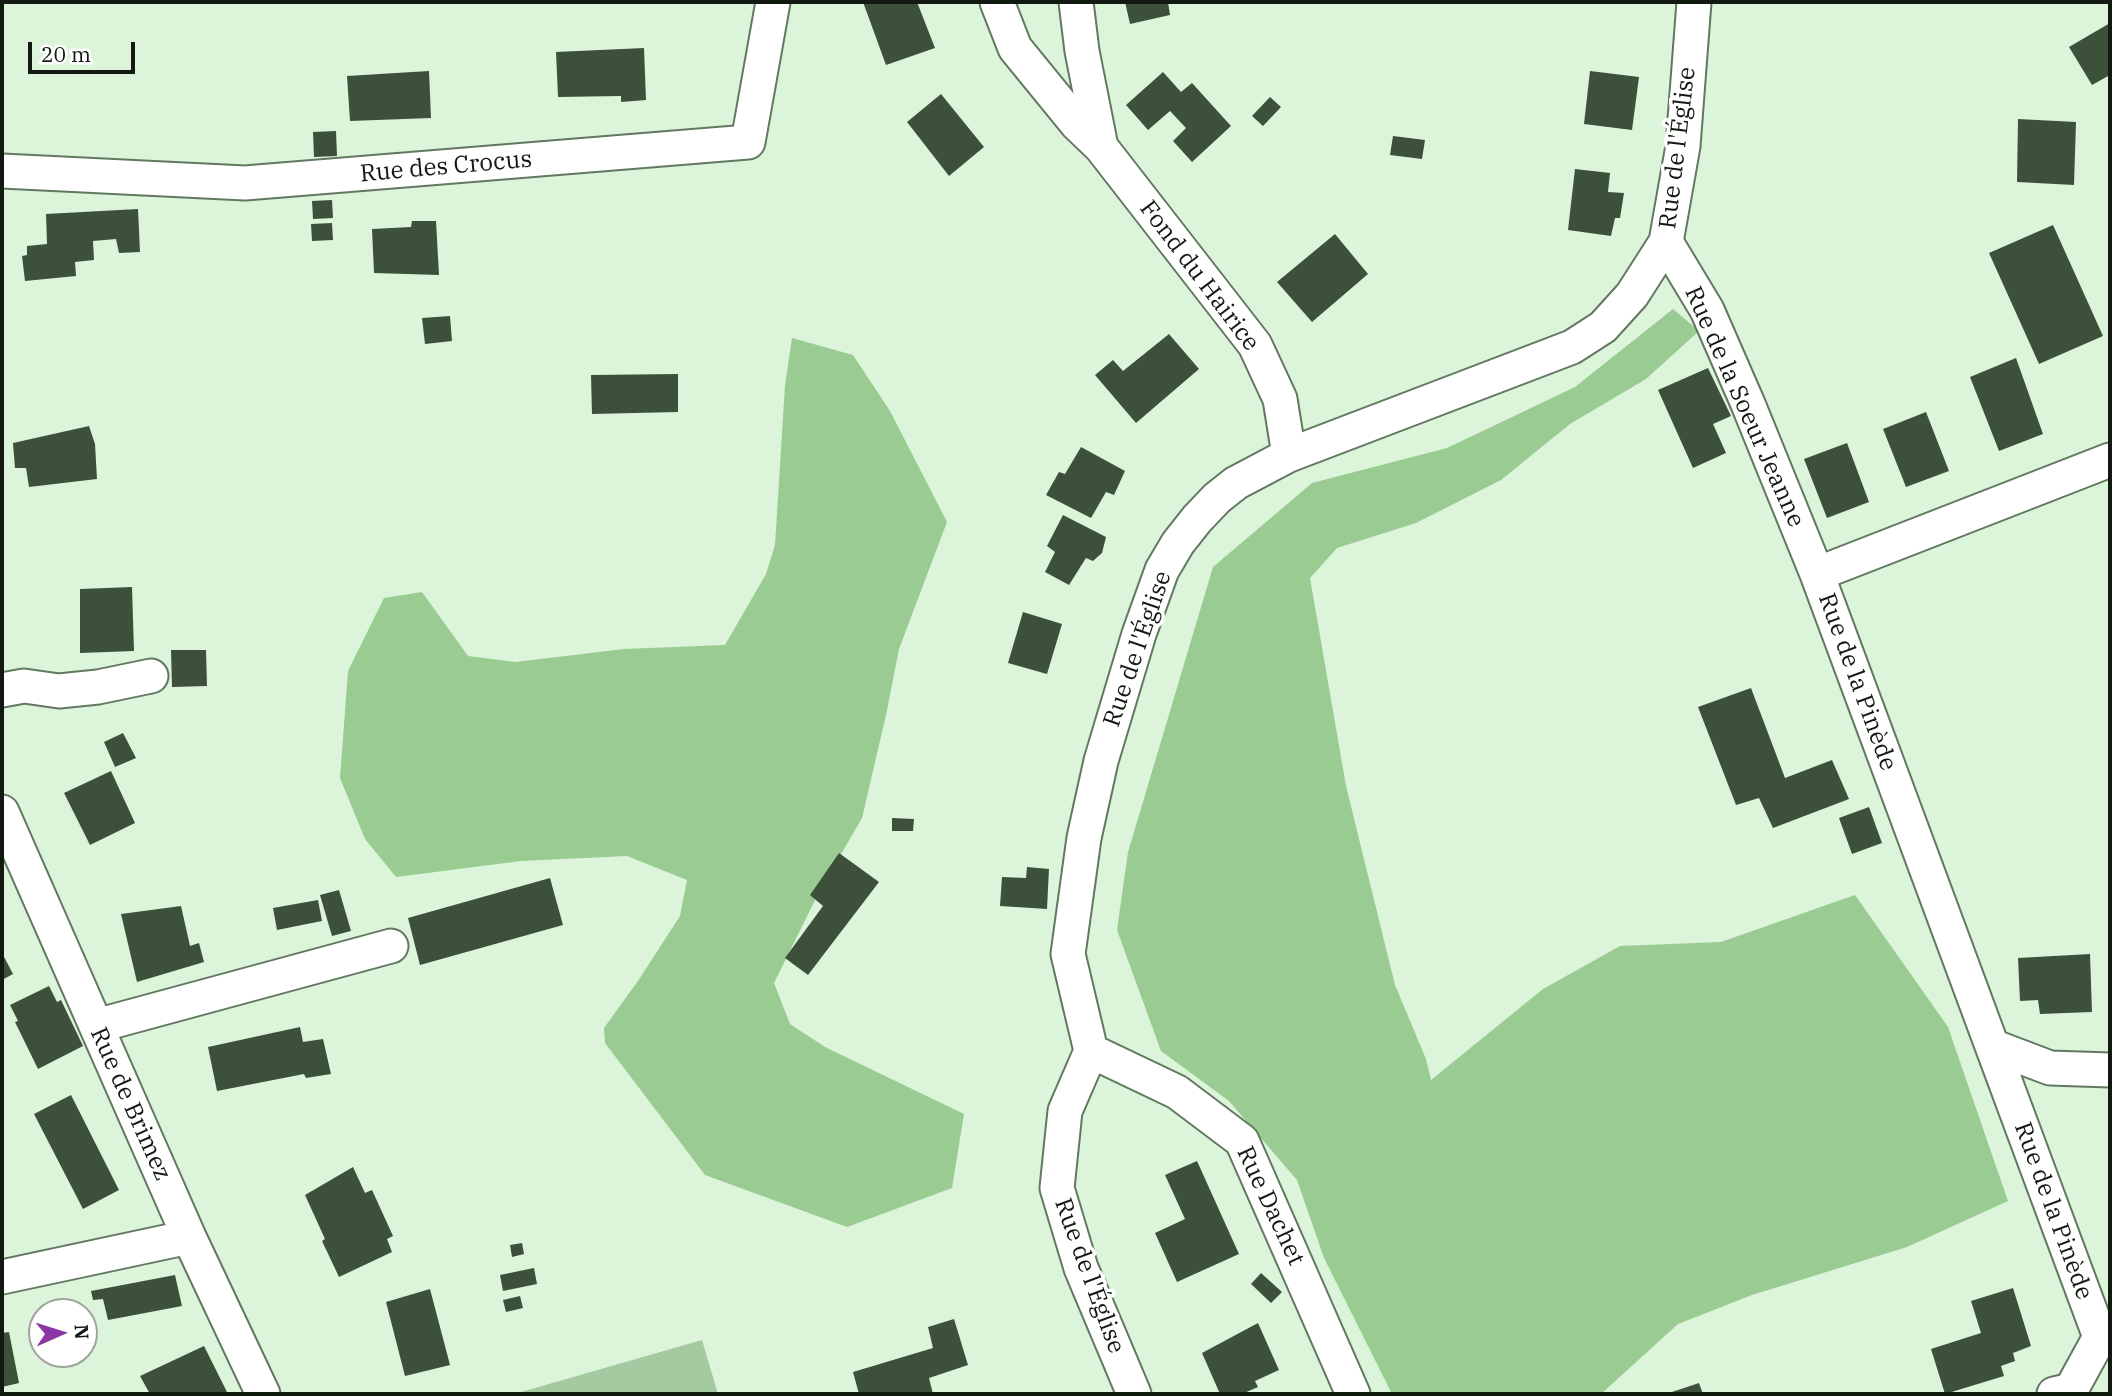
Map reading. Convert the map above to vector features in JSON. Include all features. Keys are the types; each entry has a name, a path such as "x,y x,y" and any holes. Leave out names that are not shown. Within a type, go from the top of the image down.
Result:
{"street":[{"name":"Rue des Crocus","path":"2,171 245,183 748,142 773,2"},
{"name":"Fond du Hairice","path":"997,2 1015,48 1077,124 1101,147 1255,345 1280,399 1289,455"},
{"name":"Fond du Hairice","path":"1076,2 1082,51 1101,147"},
{"name":"Rue de l'Église","path":"1134,1394 1082,1268 1057,1188 1065,1111 1091,1051 1068,954 1084,838 1101,761 1139,634 1162,570 1197,519 1236,483 1289,455 1572,347 1603,327 1632,295 1666,242 1683,146 1694,2"},
{"name":"Rue de la Soeur Jeanne","path":"1666,242 1707,310 1817,573"},
{"name":"Rue de la Pinède","path":"2054,1394 2071,1390 2100,1337 1817,573 2110,460"},
{"path":"2,690 24,686 59,691 151,676"},
{"name":"Rue de Brimez","path":"2,812 189,1237 263,1394"},
{"path":"96,1026 391,946"},
{"path":"1992,1046 2050,1068 2110,1070"},
{"name":"Rue Dachet","path":"1091,1051 1177,1093 1242,1141 1353,1394"},
{"path":"2,1277 189,1237"}],"green space":[{"path":"1673,309 1699,331 1646,379 1570,424 1501,480 1416,523 1337,548 1310,578 1346,786 1395,985 1426,1059 1431,1080 1543,989 1620,946 1721,942 1855,895 1948,1027 2008,1201 1907,1247 1752,1295 1678,1324 1601,1394 1392,1394 1324,1258 1297,1180 1229,1101 1161,1051 1117,930 1128,852 1213,567 1312,483 1447,448 1575,387"},
{"path":"792,338 853,355 890,411 947,522 899,649 862,818 818,894 774,983 790,1024 825,1047 964,1114 952,1188 847,1227 705,1175 605,1043 604,1028 680,916 687,880 627,856 521,861 396,877 365,839 340,778 348,671 384,598 422,592 468,656 515,662 624,649 725,645 766,574 775,545 785,385"},
{"path":"702,1340 718,1394 514,1394"}],"building":[{"path":"863,2 917,2 935,48 886,65"},
{"path":"1125,2 1168,2 1170,15 1130,24"},
{"path":"2110,23 2110,75 2092,85 2069,47"},
{"path":"644,48 646,100 621,102 621,96 558,97 556,52"},
{"path":"429,71 431,118 350,121 347,76"},
{"path":"1590,71 1639,77 1632,130 1584,124"},
{"path":"1163,72 1181,92 1192,83 1231,126 1192,162 1173,141 1186,128 1170,111 1148,130 1126,105"},
{"path":"941,94 984,147 949,176 907,122"},
{"path":"1270,97 1281,107 1263,126 1252,116"},
{"path":"2018,119 2076,122 2074,185 2017,182"},
{"path":"336,131 337,156 314,157 313,132"},
{"path":"1393,136 1425,140 1422,159 1390,155"},
{"path":"1575,169 1610,173 1608,192 1624,193 1620,218 1615,218 1611,236 1568,230"},
{"path":"332,200 333,218 313,219 312,201"},
{"path":"138,209 140,252 119,253 116,239 93,241 94,260 75,262 76,276 25,281 22,256 27,255 27,246 47,244 46,214"},
{"path":"412,221 436,221 439,275 374,273 372,229 411,227"},
{"path":"332,223 333,240 312,241 311,224"},
{"path":"2053,225 2103,336 2039,364 1989,253"},
{"path":"1335,234 1368,274 1312,322 1277,282"},
{"path":"450,316 452,341 425,344 422,318"},
{"path":"1169,334 1199,369 1136,423 1095,375 1113,360 1123,371"},
{"path":"2016,358 2043,434 1999,451 1970,377"},
{"path":"1708,368 1731,416 1713,424 1726,453 1693,468 1658,390"},
{"path":"678,374 678,412 592,414 591,375"},
{"path":"1926,412 1949,471 1906,487 1883,429"},
{"path":"89,426 95,444 97,479 29,487 26,468 15,468 13,443"},
{"path":"1847,443 1869,502 1827,518 1804,459"},
{"path":"1081,447 1125,471 1114,495 1106,492 1091,518 1046,495 1059,472 1065,474"},
{"path":"1063,515 1106,537 1102,553 1093,561 1086,558 1069,585 1045,572 1055,552 1047,546"},
{"path":"132,587 134,651 80,653 80,589"},
{"path":"1023,612 1062,624 1047,674 1008,663"},
{"path":"171,650 206,650 207,686 172,687"},
{"path":"1751,688 1785,778 1832,760 1849,799 1773,828 1759,798 1736,805 1698,707"},
{"path":"123,733 136,758 115,767 104,742"},
{"path":"111,771 135,823 90,845 64,793"},
{"path":"1869,807 1882,843 1852,854 1839,818"},
{"path":"892,818 914,819 913,831 892,831"},
{"path":"839,853 879,882 808,975 785,958 823,906 810,895"},
{"path":"1027,867 1049,869 1047,909 1000,906 1002,877 1026,878"},
{"path":"550,878 563,925 420,965 408,918"},
{"path":"339,890 351,931 332,936 320,895"},
{"path":"318,900 322,921 277,930 273,908"},
{"path":"181,906 190,946 199,943 204,962 137,982 121,914"},
{"path":"2,953 13,974 2,980"},
{"path":"2090,954 2092,1012 2040,1014 2038,1000 2020,1001 2018,958"},
{"path":"49,986 57,1002 61,1000 83,1046 38,1069 15,1022 18,1021 10,1005"},
{"path":"300,1027 303,1042 323,1039 331,1074 306,1078 304,1074 217,1091 208,1047"},
{"path":"71,1095 119,1190 83,1209 34,1114"},
{"path":"1197,1161 1239,1254 1177,1282 1155,1233 1185,1219 1165,1175"},
{"path":"353,1167 365,1193 372,1190 393,1236 387,1239 392,1252 339,1277 305,1195"},
{"path":"522,1243 524,1254 512,1257 510,1245"},
{"path":"534,1268 537,1284 503,1291 500,1275"},
{"path":"1261,1273 1282,1292 1271,1303 1251,1284"},
{"path":"175,1275 182,1306 108,1320 103,1299 93,1298 91,1291"},
{"path":"2013,1288 2031,1346 2013,1353 2015,1361 2001,1366 2004,1376 1945,1394 1931,1349 1981,1333 1971,1301"},
{"path":"430,1289 450,1365 405,1376 386,1302"},
{"path":"520,1296 523,1308 506,1312 503,1300"},
{"path":"954,1319 968,1365 929,1378 933,1394 859,1394 853,1372 933,1348 928,1327"},
{"path":"1258,1323 1279,1370 1255,1381 1258,1387 1242,1394 1220,1394 1202,1353"},
{"path":"9,1332 19,1383 2,1387 2,1333"},
{"path":"204,1346 228,1394 150,1394 140,1376"},
{"path":"1699,1383 1703,1394 1666,1394"}]}
